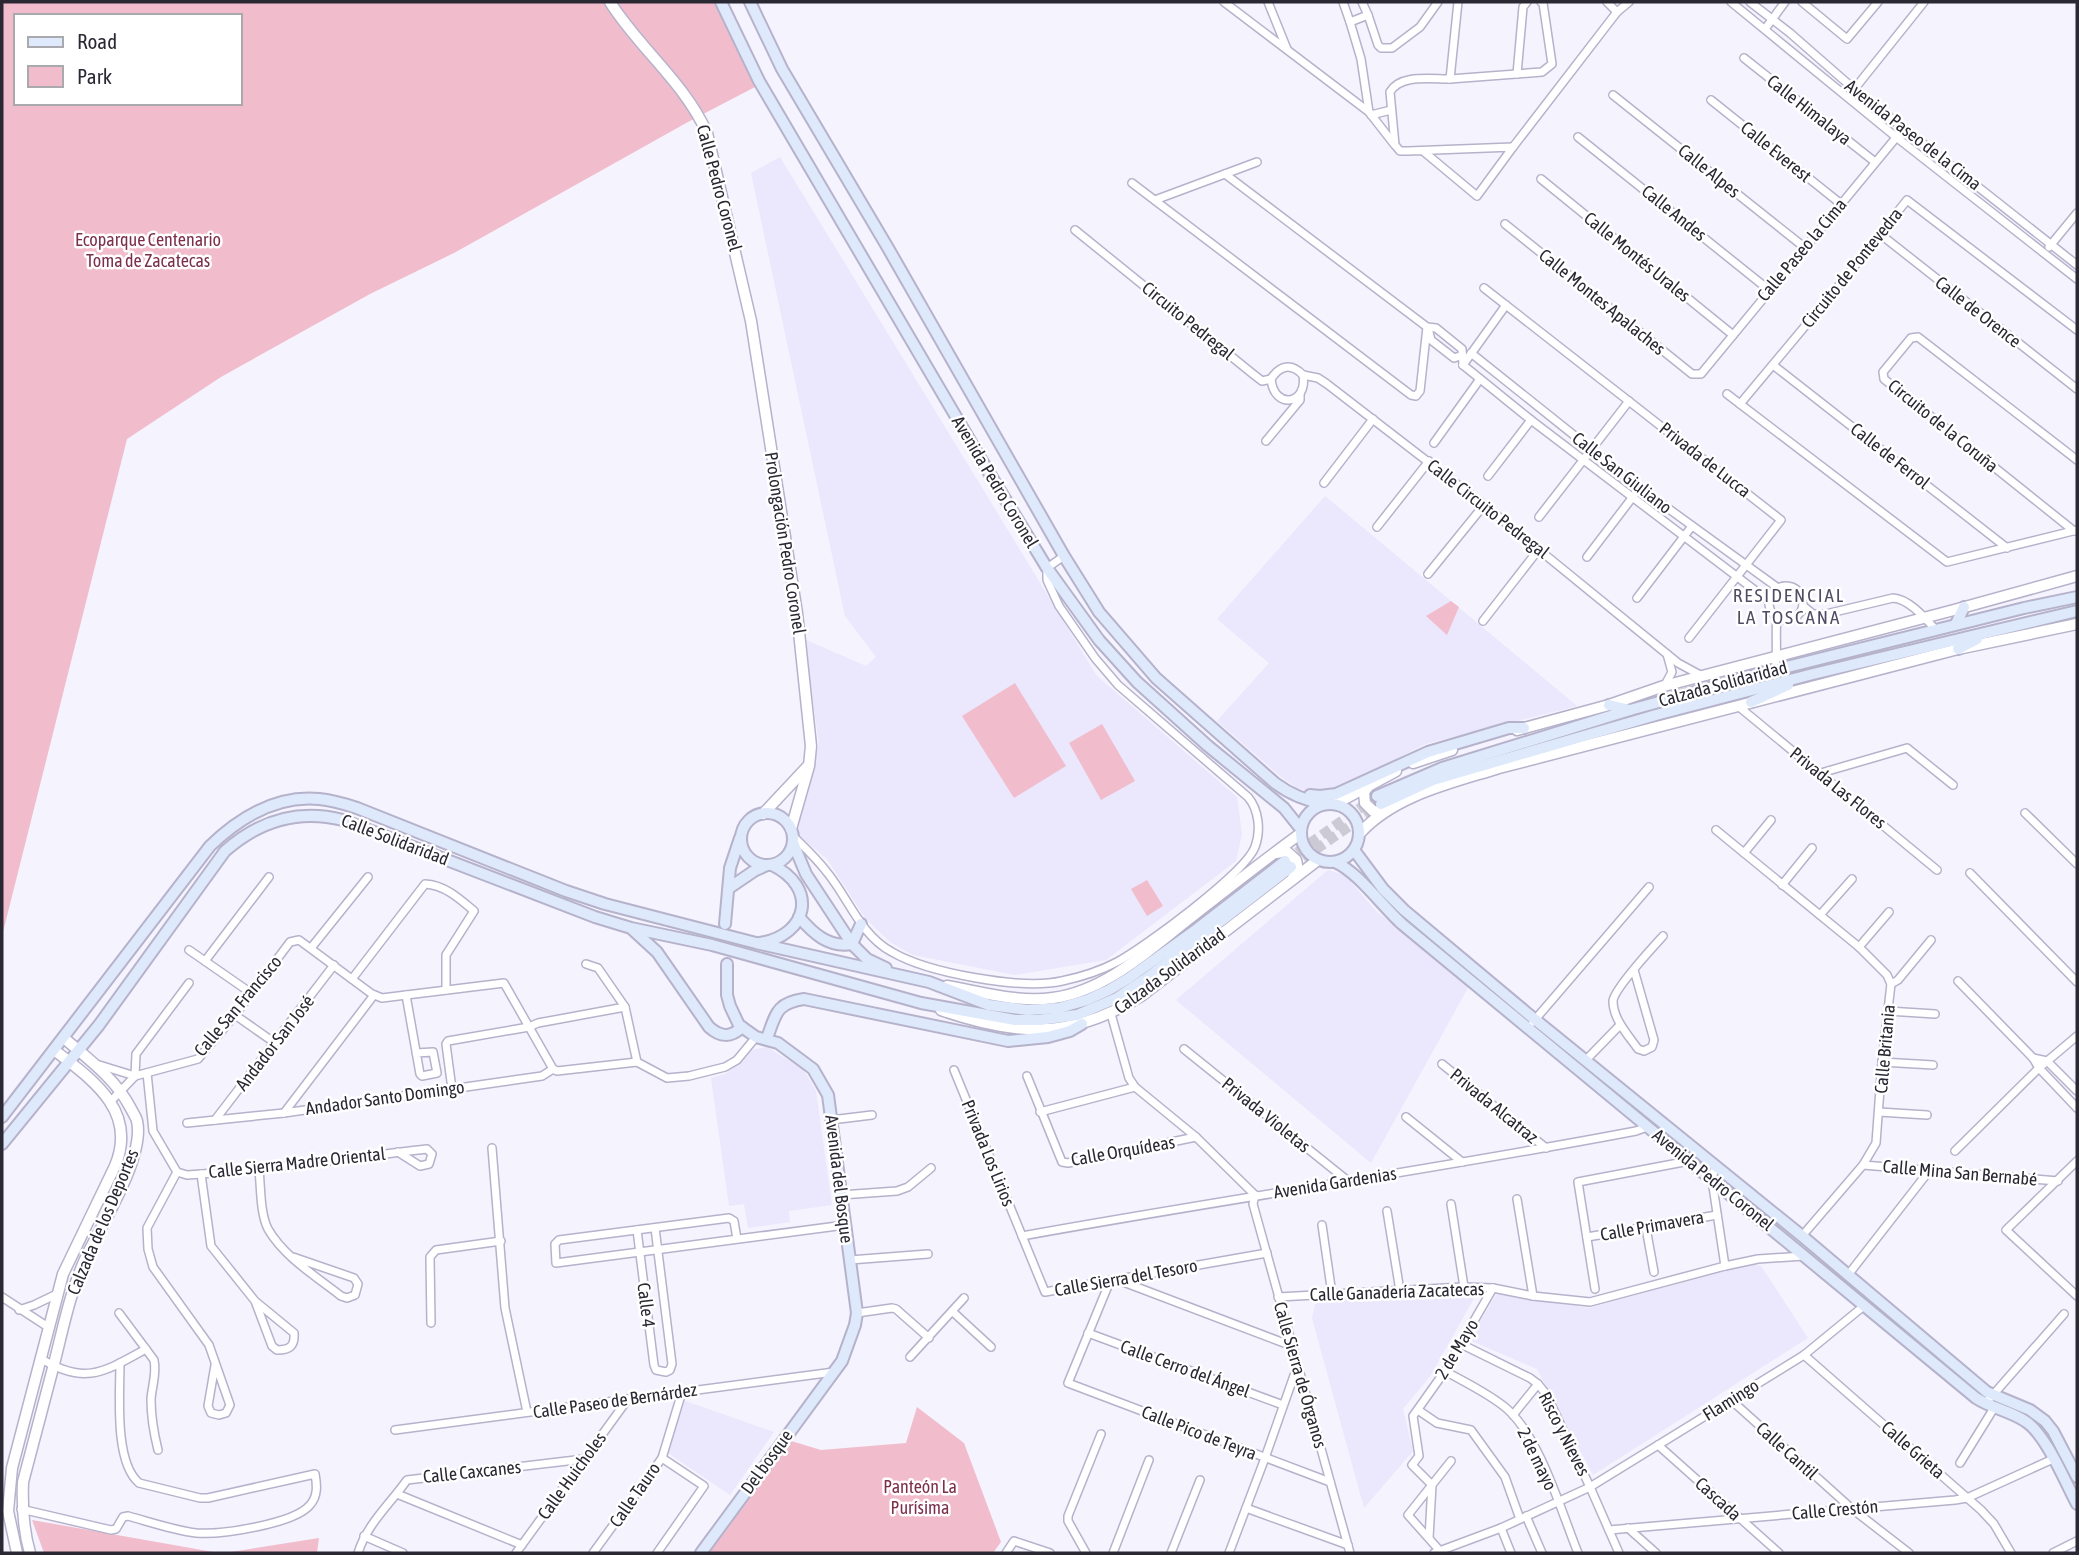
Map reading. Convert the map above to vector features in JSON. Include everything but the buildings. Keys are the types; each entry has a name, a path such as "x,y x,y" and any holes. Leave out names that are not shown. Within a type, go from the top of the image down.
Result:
{"main road":[{"name":"Avenida Pedro Coronel","path":"721,2 759,82 1047,568 1099,640 1152,697 1284,808 1300,831"},
{"name":"Avenida Pedro Coronel","path":"750,2 782,69 1099,612 1156,678 1283,790 1308,801 1330,804"},
{"name":"Calzada Solidaridad","path":"1381,804 1406,782 1442,768 1630,710 1754,675 1956,624 2077,597"},
{"path":"1956,624 1965,607"},
{"name":"Calzada Solidaridad","path":"1381,804 1433,780 1656,715 1813,674 2077,611"},
{"path":"1958,649 1991,632"},
{"path":"1745,666 1754,675"},
{"path":"1751,702 1813,674"},
{"path":"1609,705 1630,710"},
{"path":"1214,730 1226,734 1287,786 1296,791 1321,796 1343,792 1435,749 1509,728 1524,728"},
{"name":"Calle Solidaridad","path":"2,1117 210,846 246,816 283,802 317,798 345,804 566,891 642,915 929,982"},
{"path":"1330,804 1350,811 1359,825 1360,833 1354,850 1346,858 1335,862 1318,860 1305,847 1300,831 1309,813 1316,807 1330,804"},
{"path":"725,924 730,868 742,832 750,820 763,814 777,815 783,818 792,836 806,874 852,944 867,959 911,979"},
{"name":"Calle Solidaridad","path":"2,1144 99,1026 225,851 253,831 287,817 317,815 343,820 596,918 712,945 921,1003"},
{"path":"742,832 745,852 755,862 783,870 794,879 802,901 796,925 783,936 756,943"},
{"path":"729,888 754,871 786,857 792,836"},
{"name":"Avenida Pedro Coronel","path":"1354,850 1404,910 1647,1127 1866,1305 1987,1392 2031,1410 2045,1421 2077,1477"},
{"name":"Avenida Pedro Coronel","path":"1335,862 1348,868 1387,911 1532,1023 1586,1060 1802,1236 1990,1406 2018,1417 2037,1430 2077,1504"},
{"name":"Calzada Solidaridad","path":"921,1003 1015,1020 1052,1019 1090,1011 1132,989 1288,864 1129,978 1097,996 1074,1004 1027,1010 989,1005 929,982"},
{"path":"799,917 821,939 838,945 852,944"},
{"path":"852,944 861,924"},
{"path":"631,928 657,952 709,1027 726,1035 733,1034 741,1027 730,1006 727,964"},
{"path":"761,1037 772,1025 777,1011 790,1001 804,999 1008,1041 1048,1037 1070,1031 1082,1024"},
{"name":"Avenida del Bosque","path":"741,1027 778,1043 813,1069 828,1095 857,1313 842,1361 834,1372"},
{"name":"Del bosque","path":"701,1553 834,1372"}],"street":[{"name":"Calle Pedro Coronel","path":"610,2 624,25 684,92 707,133 751,321"},
{"path":"1224,2 1370,114 1401,151 1513,147"},
{"path":"1268,2 1287,50"},
{"path":"1343,2 1361,59 1370,114"},
{"path":"1362,2 1381,48 1392,48 1420,27 1438,2"},
{"path":"1450,79 1458,2"},
{"path":"1517,74 1523,7 1527,2"},
{"path":"1395,145 1390,92 1393,86 1404,80 1542,72 1552,64 1541,2"},
{"path":"1607,2 1617,12"},
{"path":"1423,151 1476,196 1617,12 1629,2"},
{"name":"Avenida Paseo de la Cima","path":"1731,2 1896,137 2077,279"},
{"name":"Avenida Paseo de la Cima","path":"1750,2 1854,89 2077,265"},
{"path":"1765,29 1785,2"},
{"path":"1802,2 1847,39 1878,2"},
{"path":"1848,98 1924,2"},
{"path":"1350,22 1368,15"},
{"name":"Calle Himalaya","path":"1744,58 1875,162"},
{"name":"Calle Alpes","path":"1613,95 1804,247"},
{"name":"Calle Everest","path":"1710,100 1840,204"},
{"path":"1370,114 1391,110"},
{"name":"Calle Paseo la Cima","path":"1702,374 1904,128"},
{"name":"Calle Andes","path":"1578,137 1769,290"},
{"path":"1155,200 1257,162"},
{"path":"1225,174 1427,327 1436,328 1462,349 1463,365"},
{"name":"Calle Montés Urales","path":"1541,179 1733,335"},
{"path":"1132,183 1411,395 1416,396 1420,391 1427,327"},
{"name":"Circuito de Pontevedra","path":"1740,404 1907,200 2077,330"},
{"path":"2045,253 2077,212"},
{"name":"Calle Montes Apalaches","path":"1505,224 1692,374 1702,374"},
{"name":"Circuito Pedregal","path":"1075,230 1262,381 1272,379"},
{"name":"Calle de Orence","path":"1880,234 2077,389"},
{"name":"Privada de Lucca","path":"1484,288 1781,520 1746,565"},
{"path":"1463,365 1506,305"},
{"name":"Prolongación Pedro Coronel","path":"751,321 797,613 811,747 792,836"},
{"path":"1427,327 1431,340 1454,358 1471,353"},
{"name":"Circuito de la Coruña","path":"2076,530 1884,379 1883,372 1911,338 1918,337 2077,460"},
{"name":"Calle San Giuliano","path":"1471,353 1640,488 1778,588"},
{"name":"Calle San Giuliano","path":"1463,365 1769,601"},
{"name":"Calle de Ferrol","path":"1773,365 2007,548"},
{"path":"1266,441 1300,400 1305,386 1303,375 1296,368 1286,366 1277,370 1272,379 1272,390 1280,398 1290,400 1300,395"},
{"name":"Calle Circuito Pedregal","path":"1303,375 1327,384 1429,461 1667,653"},
{"path":"1434,443 1480,379"},
{"path":"1727,394 1947,562 2076,530"},
{"path":"1539,516 1629,401"},
{"path":"1324,484 1373,419"},
{"path":"1488,476 1531,420"},
{"path":"1377,527 1429,461"},
{"path":"1587,558 1640,488"},
{"path":"1428,575 1484,505"},
{"path":"1637,598 1692,526"},
{"path":"1483,621 1539,549"},
{"path":"792,836 826,871 861,924 888,950 930,968 1020,984 1062,981 1098,971 1119,961 1218,887 1248,860 1257,838 1258,816 1255,805 1118,685 1095,658 1059,606 1047,580 1047,568 1064,556"},
{"path":"1689,638 1746,565"},
{"path":"1330,804 1418,761 1524,728 1609,705 1664,686 2077,576"},
{"path":"1787,585 1802,596 1803,606 1793,618 1785,620 1777,617 1771,610 1769,601 1778,588 1787,585"},
{"path":"1803,606 1813,614 1826,614 1899,598 1936,630"},
{"path":"1775,670 1777,617"},
{"name":"Calzada Solidaridad","path":"1360,833 1381,804 1499,768 1958,649 2077,624"},
{"path":"1667,653 1689,670 1702,676"},
{"path":"1664,686 1672,672 1667,653"},
{"path":"1152,697 1154,688 1160,688 1187,712 1195,713"},
{"name":"Privada Las Flores","path":"1738,706 1937,870"},
{"path":"1821,773 1907,748 1953,785"},
{"path":"763,814 809,766"},
{"path":"1368,786 1364,792 1365,803 1373,811 1381,804"},
{"path":"2025,813 2077,864"},
{"path":"1744,853 1771,820"},
{"name":"Calle Britania","path":"1716,830 1859,947 1887,975 1891,984 1876,1143 1863,1165 1802,1236"},
{"name":"Calzada Solidaridad","path":"929,982 1013,998 1041,999 1076,992 1097,984 1121,969 1300,831"},
{"path":"1782,885 1812,848"},
{"path":"1269,857 1286,850 1293,856 1298,870 1291,881"},
{"name":"Calzada Solidaridad","path":"921,1003 970,1020 1009,1028 1047,1030 1082,1024 1111,1014 1141,996 1318,860"},
{"path":"1970,873 2077,982"},
{"path":"205,961 269,877"},
{"path":"368,877 312,948 374,995 382,998 504,983 553,1069 557,1071 637,1062 667,1078 689,1076 725,1067 737,1060 761,1037"},
{"path":"1820,915 1852,879"},
{"path":"352,979 425,884 432,884 456,894 474,911 446,955 446,990"},
{"path":"1532,1023 1649,887"},
{"path":"1859,947 1889,912"},
{"path":"1634,970 1654,1040 1652,1047 1644,1051 1637,1049 1620,1025 1613,1004 1614,994 1634,970 1663,936"},
{"name":"Calle San Francisco","path":"135,1076 198,1059 290,942 299,940 312,948"},
{"path":"1891,984 1898,980 1931,940"},
{"path":"189,950 251,993"},
{"path":"586,964 598,968 625,1007 637,1062"},
{"name":"Andador San José","path":"215,1120 334,965"},
{"path":"1958,981 2034,1058 2039,1068 2077,1108"},
{"path":"111,1101 135,1076 136,1054 189,983"},
{"path":"284,1113 374,995"},
{"path":"406,995 416,1053 420,1074 422,1076 438,1071 433,1052 416,1053"},
{"path":"452,1089 446,1044 449,1041 625,1007"},
{"path":"1888,1011 1935,1014"},
{"name":"Calle Orquídeas","path":"1111,1014 1129,1078 1135,1087 1195,1138 1255,1195"},
{"path":"235,1015 275,1043"},
{"path":"1586,1060 1620,1025"},
{"path":"1955,1151 2039,1068 2077,1036"},
{"name":"Calzada de los Deportes","path":"30,1553 24,1531 23,1482 66,1314 81,1270 135,1155 137,1122 121,1091 64,1038"},
{"name":"Privada Violetas","path":"1184,1049 1348,1181"},
{"name":"Calzada de los Deportes","path":"17,1553 10,1524 9,1486 40,1357 57,1294 74,1249 121,1152 122,1141 121,1122 111,1101 54,1050"},
{"path":"2034,1058 2047,1061 2077,1091"},
{"path":"92,1062 135,1076"},
{"path":"1882,1062 1933,1065"},
{"name":"Privada Alcatraz","path":"1442,1064 1546,1148"},
{"name":"Andador Santo Domingo","path":"187,1124 542,1076 553,1069"},
{"name":"Privada Los Lirios","path":"954,1070 1022,1236"},
{"path":"147,1073 153,1131 177,1172 147,1228 148,1248 153,1267 209,1345 230,1405 226,1413 219,1415 209,1410 215,1364"},
{"name":"Calle Orquídeas","path":"1027,1076 1062,1162 1195,1138"},
{"path":"1040,1112 1135,1087"},
{"path":"1879,1112 1927,1115"},
{"path":"831,1120 872,1115"},
{"path":"1406,1117 1462,1162"},
{"name":"Avenida Gardenias","path":"1022,1236 1546,1148 1647,1127"},
{"path":"492,1148 505,1308 527,1412"},
{"name":"Calle Sierra Madre Oriental","path":"177,1172 187,1175 259,1170 398,1152"},
{"path":"1595,1289 1578,1182 1689,1161"},
{"path":"2077,1161 2006,1230 2077,1296"},
{"name":"Calle Mina San Bernabé","path":"1863,1165 2058,1181"},
{"path":"1715,1166 1712,1180 1725,1266"},
{"path":"841,1195 897,1191 908,1187 931,1168"},
{"path":"259,1170 267,1228 293,1257 341,1296 347,1298 355,1295 358,1284 354,1278 293,1257"},
{"path":"1848,1275 1929,1171"},
{"path":"201,1174 211,1246 255,1301 293,1333 292,1346 277,1350 272,1346 255,1301"},
{"name":"Calle Sierra de Órganos","path":"1255,1195 1253,1204 1349,1549"},
{"path":"1517,1199 1533,1296"},
{"path":"1451,1205 1465,1287"},
{"path":"1387,1211 1400,1291"},
{"name":"Calle Primavera","path":"1587,1237 1717,1215"},
{"path":"737,1239 734,1221 729,1218 559,1240 555,1244 556,1263 845,1225"},
{"path":"1322,1225 1332,1294"},
{"path":"655,1228 658,1249"},
{"path":"1646,1228 1654,1272"},
{"name":"Calle 4","path":"637,1230 654,1365 656,1370 666,1372 672,1364 658,1249"},
{"name":"Calle Sierra del Tesoro","path":"1022,1236 1045,1292 1267,1253"},
{"path":"431,1323 430,1257 436,1250 501,1241"},
{"path":"850,1260 928,1254"},
{"name":"Calle Ganadería Zacatecas","path":"1278,1297 1465,1287 1493,1288 1533,1296 1590,1302 1725,1266 1758,1259 1804,1256"},
{"path":"1088,1333 1114,1280 1292,1346"},
{"name":"2 de Mayo","path":"1418,1410 1445,1371 1493,1288"},
{"path":"19,1310 57,1294"},
{"path":"2,1297 48,1327"},
{"path":"910,1357 964,1298"},
{"name":"Flamingo","path":"1437,1552 1501,1528 1590,1487 1804,1355 1866,1305"},
{"path":"53,1309 66,1314"},
{"path":"857,1313 896,1309 929,1338"},
{"path":"953,1312 991,1347"},
{"path":"119,1313 146,1349 155,1366 151,1399 153,1430 158,1450"},
{"path":"1960,1463 1994,1395 2064,1314"},
{"name":"Calle Pico de Teyra","path":"1088,1333 1068,1383 1329,1482"},
{"name":"Calle Cerro del Ángel","path":"1088,1333 1283,1405"},
{"name":"Risco y Nieves","path":"1461,1344 1530,1378 1546,1394 1619,1553"},
{"path":"40,1357 65,1371 91,1374 146,1349"},
{"name":"Calle Grieta","path":"1804,1355 1967,1498 1994,1524 2011,1553"},
{"path":"22,1509 111,1530 116,1529 122,1517 128,1516 168,1528 226,1532 287,1518 310,1506 317,1488 315,1474 208,1498 139,1483 133,1478 123,1451 120,1363"},
{"path":"1229,1553 1297,1366"},
{"name":"2 de mayo","path":"1445,1371 1490,1396 1513,1415 1529,1437 1578,1553"},
{"name":"Calle Paseo de Bernárdez","path":"395,1430 834,1372"},
{"path":"1513,1415 1538,1384"},
{"name":"Calle Tauro","path":"593,1553 662,1458 682,1392"},
{"name":"Calle Huicholes","path":"516,1553 628,1399"},
{"name":"Calle Cantil","path":"1731,1400 1850,1508 1909,1553"},
{"path":"1429,1538 1432,1485 1412,1465 1419,1456 1413,1416 1418,1410 1437,1423 1471,1430 1505,1477 1542,1553"},
{"path":"1086,1553 1068,1521 1068,1516 1101,1434"},
{"name":"Cascada","path":"1658,1445 1779,1553"},
{"path":"657,1553 704,1486 662,1458"},
{"name":"Calle Crestón","path":"1609,1530 1967,1498 2053,1459"},
{"name":"Calle Caxcanes","path":"358,1553 372,1523 407,1480 584,1460"},
{"path":"1113,1553 1149,1460"},
{"path":"1437,1552 1429,1538 1408,1515 1451,1461"},
{"path":"1171,1553 1200,1480"},
{"path":"397,1494 522,1545"},
{"path":"1246,1508 1349,1549"},
{"path":"1501,1528 1511,1553"},
{"path":"1628,1528 1656,1553"},
{"path":"364,1536 403,1553"},
{"path":"1006,1553 1014,1541 1050,1553"},
{"path":"2053,1553 2077,1541"}],"shaded area":[{"path":"780,157 1097,676 1237,797 1242,834 1236,861 1106,960 1015,975 913,955 890,942 865,918 827,859 799,836 796,828 819,744 804,639 866,666 876,657 845,616 751,173"},
{"path":"1325,496 1577,706 1425,744 1332,792 1297,788 1280,776 1217,721 1269,663 1217,619"},
{"path":"1328,870 1345,875 1376,911 1469,986 1371,1163 1176,1000"},
{"path":"767,1047 803,1069 816,1091 832,1205 789,1211 790,1222 748,1228 744,1204 729,1206 711,1078 725,1074 743,1061 752,1050"},
{"path":"1748,1264 1761,1266 1808,1338 1593,1475 1537,1369 1469,1340 1497,1293 1589,1308"},
{"path":"1478,1291 1431,1375 1403,1409 1413,1451 1364,1508 1312,1318 1316,1300"},
{"path":"685,1401 774,1432 730,1495 668,1453"}],"green space":[{"name":"Ecoparque Centenario Toma de Zacatecas","path":"2,2 715,2 755,87 454,253 370,294 221,377 127,439 2,936"},
{"path":"1451,601 1459,607 1447,635 1426,616"},
{"path":"1015,683 1066,766 1014,798 962,716"},
{"path":"1102,724 1135,781 1101,800 1069,743"},
{"path":"1147,880 1163,906 1147,916 1131,889"},
{"name":"Panteón La Purísima","path":"917,1407 964,1443 1001,1542 993,1553 708,1553 788,1440 821,1450 906,1443"},
{"path":"32,1520 219,1553 44,1553"},
{"path":"319,1538 317,1553 225,1553"}],"tunnel":[{"path":"1285,861 1377,796"},
{"path":"1291,867 1378,806"}],"district":[{"name":"RESIDENCIAL LA TOSCANA","path":"1789,606"}]}
